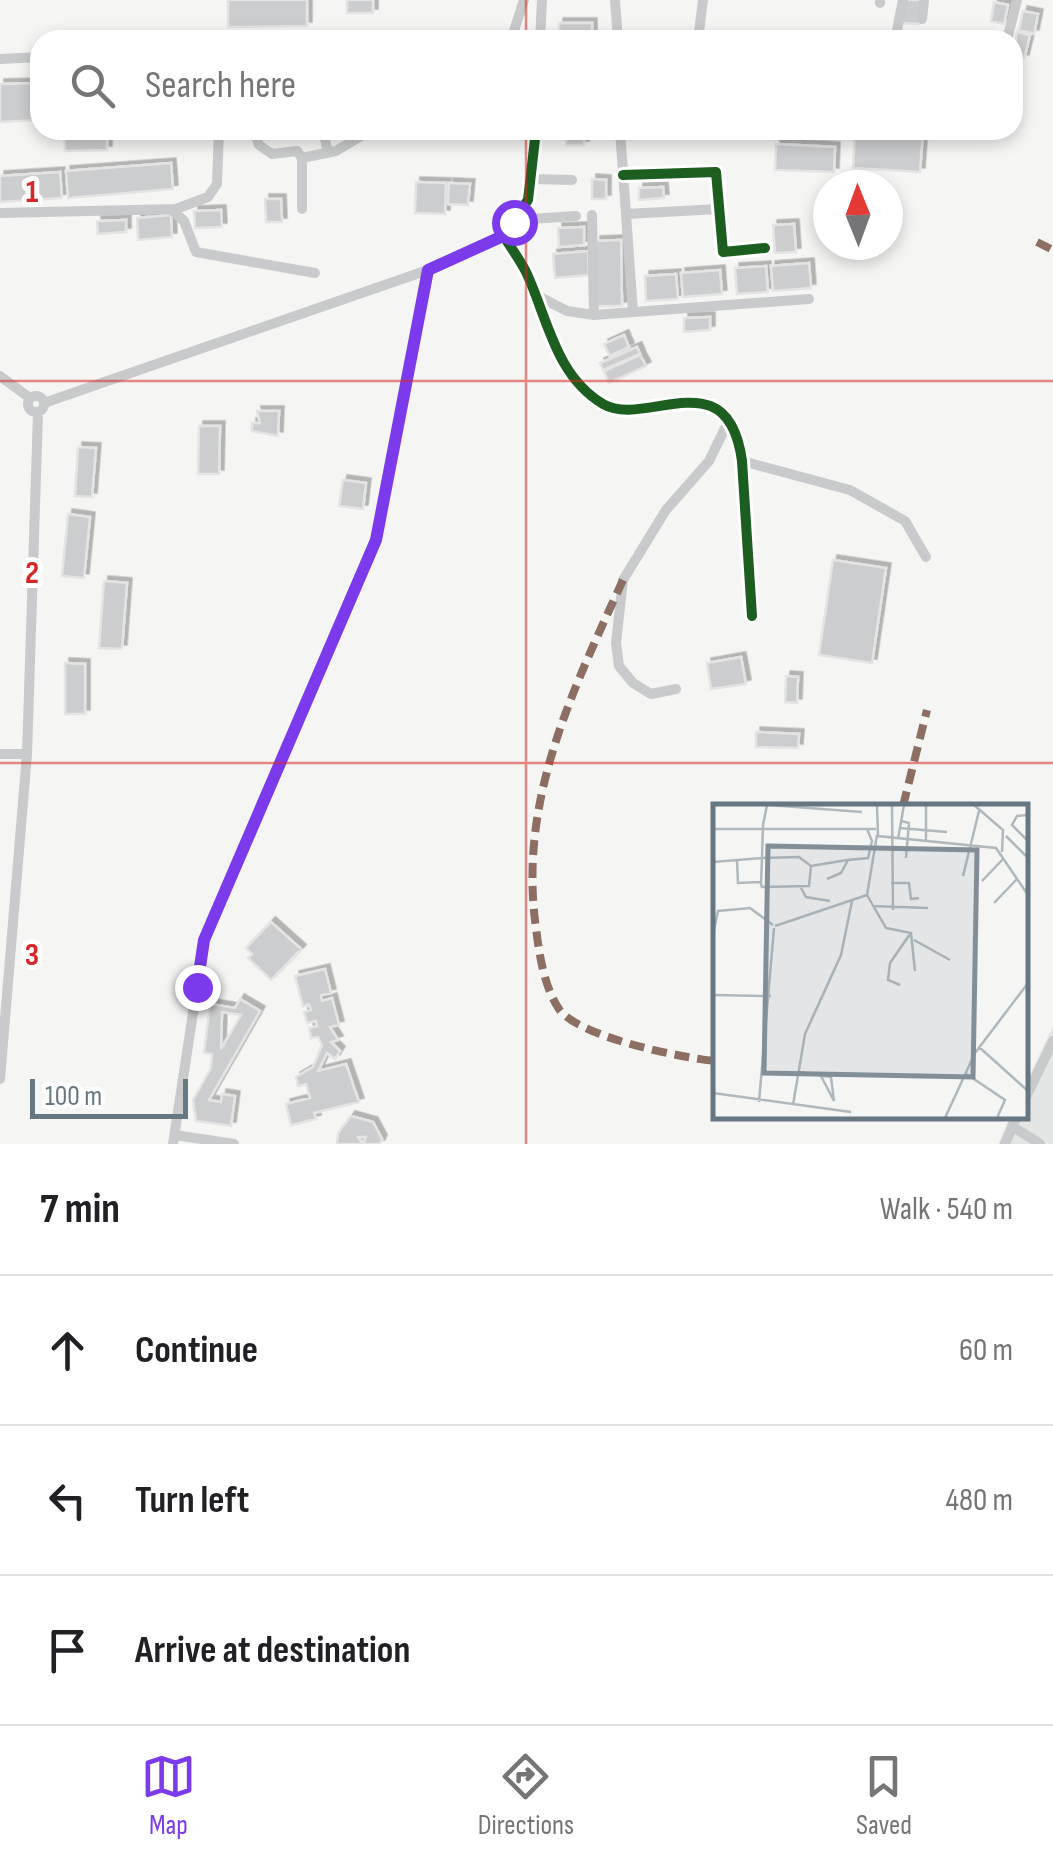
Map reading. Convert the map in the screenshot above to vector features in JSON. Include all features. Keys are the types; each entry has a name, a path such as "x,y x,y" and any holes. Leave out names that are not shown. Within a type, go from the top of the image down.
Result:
{"street":[{"path":"514,30 524,0"},
{"path":"540,30 542,0"},
{"path":"615,0 617,30"},
{"path":"699,30 703,0"},
{"path":"897,30 903,0"},
{"path":"922,19 924,0"},
{"path":"1010,30 1017,0"},
{"path":"0,59 30,58"},
{"path":"0,213 172,210 193,206 217,184 219,140"},
{"path":"258,140 272,154 297,152 302,158 302,208"},
{"path":"325,140 328,153"},
{"path":"302,158 328,153 352,140"},
{"path":"41,408 428,270 503,236 528,200 535,140"},
{"path":"621,140 633,312"},
{"path":"623,175 716,172 724,252 764,248"},
{"path":"532,179 572,180"},
{"path":"626,214 719,209"},
{"path":"172,210 184,221 196,252 316,273"},
{"path":"592,214 594,315"},
{"path":"515,220 576,216"},
{"path":"503,236 527,274 568,368 600,402 615,410 635,411 678,400 715,410 728,422 739,443 742,461 752,616"},
{"path":"234,1144 174,1139 204,940 376,540 428,270"},
{"path":"534,294 567,310 594,315 809,299"},
{"path":"0,376 30,398 39,396 41,408 27,754 0,1079"},
{"path":"676,689 651,694 632,683 618,666 616,643 624,580 666,510 708,461 728,422"},
{"path":"742,461 850,490 905,522 926,557"},
{"path":"0,754 27,754"},
{"path":"1028,1093 1053,1041"},
{"path":"1005,1144 1014,1121 1040,1144"}],"shaded area":[{"path":"1053,1026 1053,1144 998,1144 1009,1119 1028,1119 1028,1079"}],"building":[{"path":"228,0 307,0 307,26 228,27"},
{"path":"347,0 373,0 373,13 347,13"},
{"path":"904,0 921,0 919,24 902,23"},
{"path":"994,2 1008,5 1004,24 991,21"},
{"path":"1023,11 1038,14 1034,34 1019,30"},
{"path":"559,23 592,23 592,30 559,30"},
{"path":"1023,33 1030,35 1023,59"},
{"path":"30,83 30,120 0,122 0,84"},
{"path":"64,140 107,140 107,150 65,151"},
{"path":"566,140 584,140 584,145 566,145"},
{"path":"854,140 922,140 920,172 853,168"},
{"path":"776,144 835,147 834,170 775,170"},
{"path":"171,163 173,189 68,198 66,171"},
{"path":"60,172 62,198 0,202 0,176"},
{"path":"592,179 606,180 606,199 592,199"},
{"path":"416,182 446,183 445,214 415,213"},
{"path":"449,183 470,184 468,205 448,204"},
{"path":"663,187 664,198 639,200 639,188"},
{"path":"265,199 281,199 282,222 266,222"},
{"path":"221,210 222,227 195,228 194,211"},
{"path":"171,215 172,237 138,240 137,218"},
{"path":"126,220 126,232 98,234 97,221"},
{"path":"794,224 796,252 775,253 773,225"},
{"path":"584,227 584,245 559,247 558,228"},
{"path":"621,240 622,306 597,306 596,241"},
{"path":"588,251 589,275 555,278 553,254"},
{"path":"809,263 811,288 773,291 771,266"},
{"path":"766,266 768,292 737,294 735,268"},
{"path":"720,270 722,294 683,297 681,273"},
{"path":"676,274 678,299 646,301 645,276"},
{"path":"710,317 710,330 684,332 684,318"},
{"path":"624,335 629,347 610,356 604,344"},
{"path":"637,347 640,354 603,370 600,363"},
{"path":"640,355 646,366 609,383 604,371"},
{"path":"257,411 279,411 278,436 252,431 252,423 260,423"},
{"path":"199,426 220,426 219,474 198,474"},
{"path":"78,447 96,448 92,497 75,496"},
{"path":"343,480 366,483 363,509 339,506"},
{"path":"68,514 90,517 84,578 62,576"},
{"path":"833,560 886,568 872,663 819,655"},
{"path":"104,581 127,583 122,649 99,648"},
{"path":"741,657 746,684 711,689 707,663"},
{"path":"65,663 85,664 85,714 65,714"},
{"path":"786,676 798,677 797,703 785,702"},
{"path":"756,732 799,734 798,748 756,747"},
{"path":"271,922 301,949 271,980 248,958 252,954 246,948"},
{"path":"325,969 331,993 321,995 322,1001 332,998 339,1025 330,1027 338,1040 331,1042 340,1051 335,1059 327,1053 318,1071 346,1064 359,1102 314,1113 316,1119 291,1125 286,1104 310,1098 306,1084 298,1086 296,1077 313,1067 322,1045 318,1037 311,1038 309,1028 317,1026 316,1021 307,1023 304,1012 311,1010 309,1004 303,1006 295,976"},
{"path":"240,999 260,1011 209,1100 221,1102 222,1094 235,1096 231,1126 196,1121 193,1100 211,1068 212,1054 204,1053 210,1004 235,1008","holes":["222,1012 241,1015 221,1049"]},
{"path":"351,1116 373,1122 382,1139 380,1144 363,1144 337,1144 338,1133"}],"marked path":[{"path":"1037,242 1053,250"},
{"path":"623,580 568,706 542,792 532,881 541,959 554,1000 570,1019 632,1044 713,1061"},
{"path":"904,804 927,710"}],"cycle path":[{"path":"535,140 528,200 503,235 527,274 564,363 587,392 603,404 621,409 703,404 720,412 734,430 742,461 752,616"},
{"path":"623,175 716,172 723,252 765,248"}],"route":[{"path":"197,987 204,940 376,540 428,270 503,236 514,222"}]}
